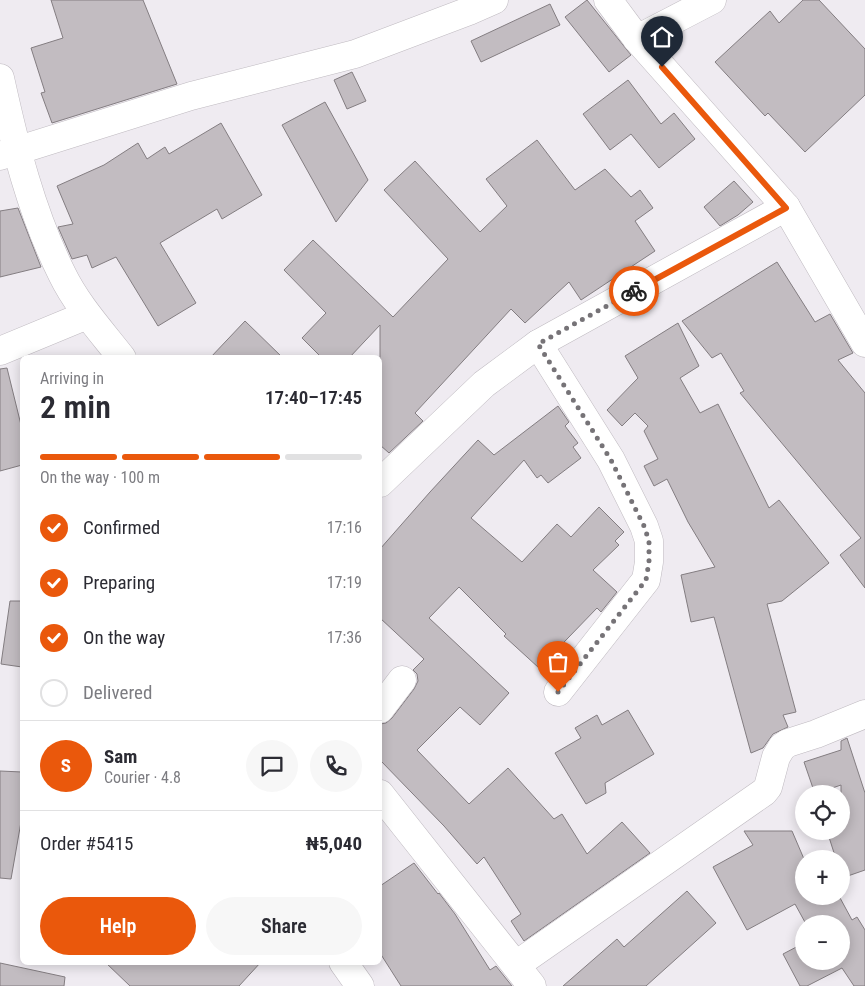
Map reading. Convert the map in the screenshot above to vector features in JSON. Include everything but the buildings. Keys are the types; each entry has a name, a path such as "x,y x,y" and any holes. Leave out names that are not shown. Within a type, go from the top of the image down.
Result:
{"street":[{"path":"8,154 191,96 355,54 494,0"},
{"path":"608,0 637,39 786,208 865,343"},
{"path":"637,39 712,0"},
{"path":"0,78 8,154 32,203 63,275 87,315 120,355"},
{"path":"382,482 484,384 538,344 786,208"},
{"path":"0,350 87,315"},
{"path":"538,344 611,460 644,526 649,541 649,562 646,580 558,692"},
{"path":"382,706 402,680"},
{"path":"382,797 524,976 764,792 768,787 776,757 788,743 865,714"},
{"path":"345,965 360,986"}],"way so far":[{"path":"558,692 646,580 649,562 649,541 644,526 611,460 538,344 634,291"}],"route":[{"path":"634,291 786,208 662,67"}]}
